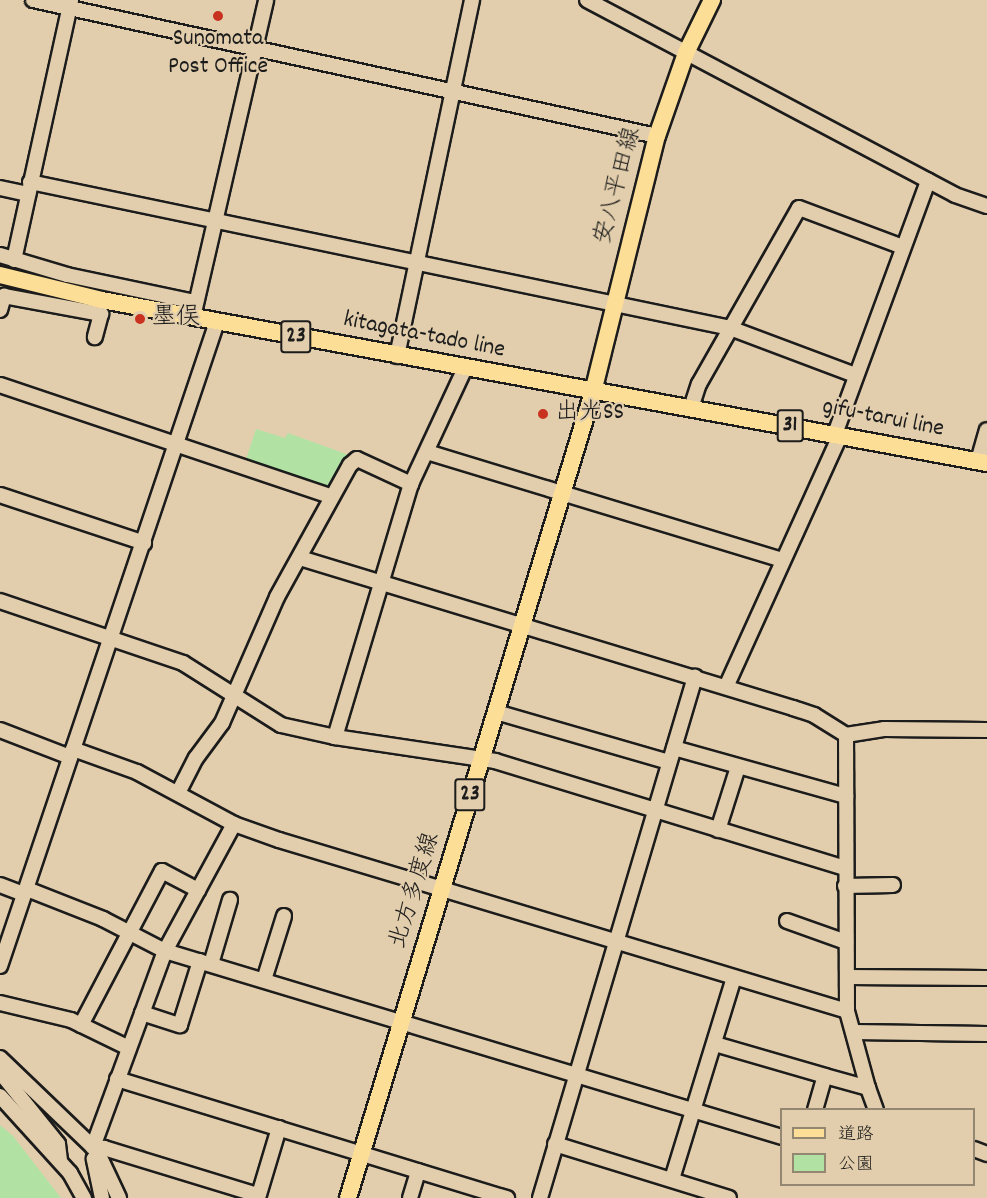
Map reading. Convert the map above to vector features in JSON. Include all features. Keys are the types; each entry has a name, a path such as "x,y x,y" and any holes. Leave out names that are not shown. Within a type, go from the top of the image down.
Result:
{"main road":[{"name":"安八平田線","path":"593,392 613,303 657,136 686,53 712,0"},
{"name":"kitagata-tado line","path":"0,275 102,300 193,311 217,322 593,392"},
{"name":"gifu-tarui line","path":"593,392 983,462"},
{"name":"北方多度線","path":"348,1198 593,392"}],"street":[{"path":"33,0 69,5 254,49 657,136"},
{"path":"193,311 200,296 266,0"},
{"path":"397,356 472,0"},
{"path":"587,0 928,181 987,206"},
{"path":"14,260 69,5"},
{"path":"726,687 837,435 855,375 928,181"},
{"path":"0,188 29,188 217,220 730,328 855,375"},
{"path":"691,408 699,384 799,208 903,247"},
{"path":"0,255 190,301 193,311"},
{"path":"0,310 4,296 101,314 95,338"},
{"path":"0,966 178,445 217,322"},
{"path":"335,737 411,484 465,368"},
{"path":"0,385 332,497"},
{"path":"983,462 987,430"},
{"path":"427,452 782,560"},
{"path":"179,791 196,758 222,723 233,692 277,597 332,497 357,459 411,484"},
{"path":"0,495 144,543"},
{"path":"300,558 523,624 814,715 846,735 884,729 987,730"},
{"path":"0,602 183,663 233,692 274,722 335,737 481,759 845,868"},
{"path":"540,1198 695,677"},
{"path":"496,712 669,762"},
{"path":"0,730 179,791 234,824 847,1011"},
{"path":"846,735 847,1011 875,1108"},
{"path":"674,748 846,796"},
{"path":"718,830 738,767"},
{"path":"102,1198 94,1159 95,1149 117,1079 165,951 234,824"},
{"path":"81,1025 162,871 198,890"},
{"path":"0,885 26,891 165,951 780,1136"},
{"path":"845,886 893,885"},
{"path":"142,1013 180,1025 230,900"},
{"path":"264,980 284,916"},
{"path":"788,921 846,942"},
{"path":"847,977 987,978"},
{"path":"672,1179 734,978"},
{"path":"0,1003 81,1025 129,1048"},
{"path":"854,1032 987,1034"},
{"path":"715,1044 868,1088"},
{"path":"0,1058 95,1149 119,1198"},
{"path":"0,1072 58,1144 60,1161"},
{"path":"815,1108 825,1076"},
{"path":"117,1079 507,1198"},
{"path":"0,1096 60,1161 84,1198"},
{"path":"95,1149 104,1148 126,1154 258,1197 279,1128"},
{"path":"555,1144 729,1198"},
{"path":"410,1198 418,1171"}],"green space":[{"path":"256,429 285,438 288,433 349,455 332,485 325,488 245,462"},
{"path":"0,1125 13,1136 61,1198 0,1198"}],"place":[{"name":"Sunomata Post Office","path":"218,16"},
{"name":"墨俣","path":"140,319"},
{"name":"出光SS","path":"543,414"}]}
